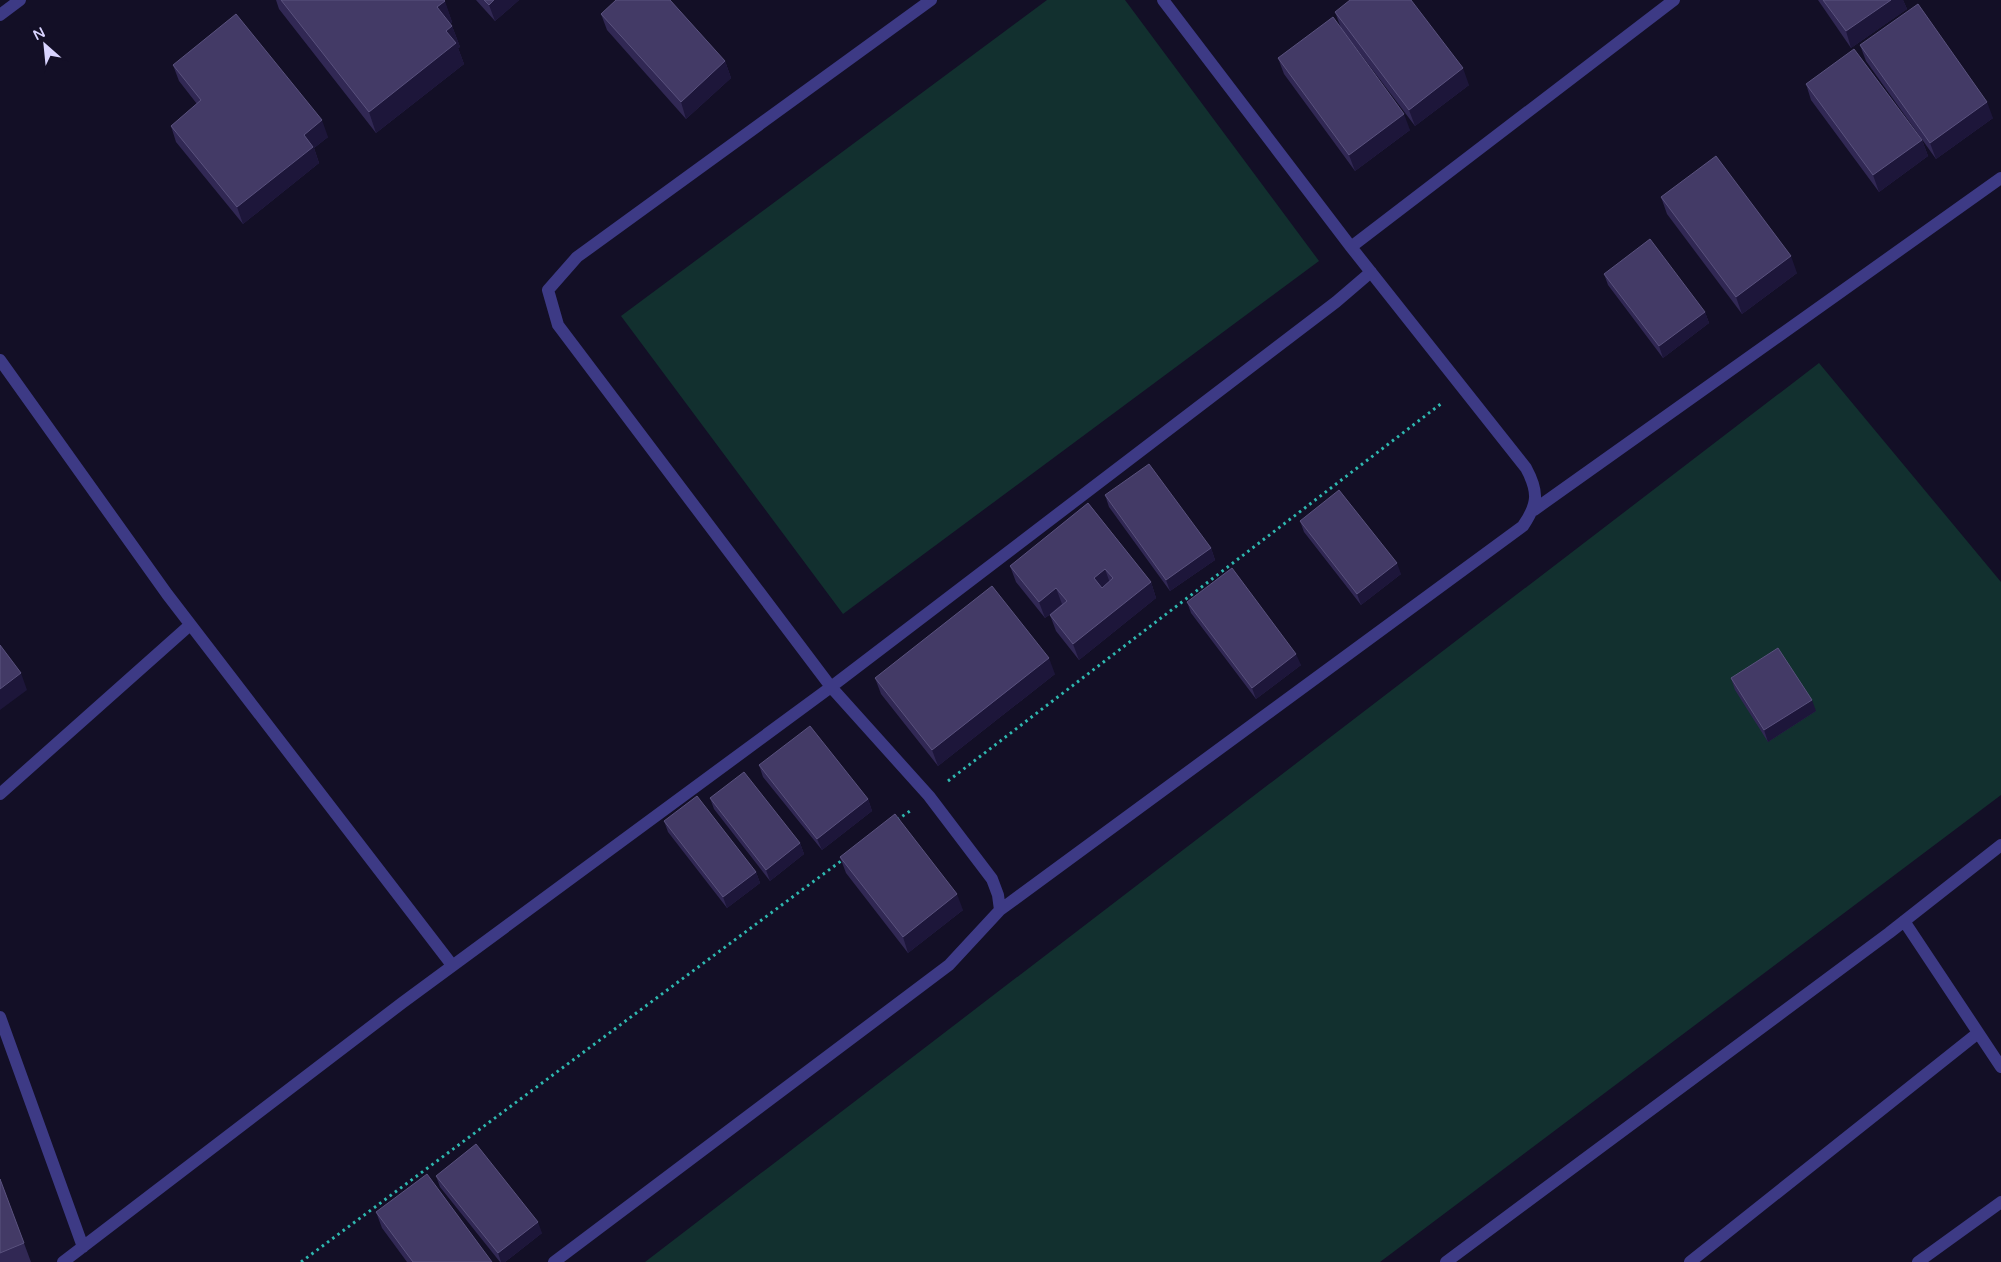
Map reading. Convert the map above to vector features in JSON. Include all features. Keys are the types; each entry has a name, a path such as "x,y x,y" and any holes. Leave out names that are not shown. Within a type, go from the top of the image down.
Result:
{"street":[{"path":"0,15 20,0"},
{"path":"931,0 576,257 548,290 558,326 831,687 929,796 992,879 998,895 1000,910"},
{"path":"1163,0 1351,247 1526,468 1533,481 1536,495 1534,510"},
{"path":"1351,247 1674,0"},
{"path":"554,1262 949,965 1000,910 1515,532 1523,526 1534,510 2001,178"},
{"path":"63,1262 452,966 831,687 1336,302 1371,272"},
{"path":"0,360 190,624 452,966"},
{"path":"0,794 190,624"},
{"path":"1446,1262 1904,921 2001,845"},
{"path":"1904,921 2001,1067"},
{"path":"0,1017 83,1246"},
{"path":"1690,1262 1978,1033"},
{"path":"1918,1262 2001,1202"}],"path":[{"path":"896,821 1428,415 1461,387"},
{"path":"301,1262 848,856"}],"green space":[{"path":"1047,0 1125,0 1319,261 843,614 621,316"},
{"path":"1819,363 2001,582 2001,795 1380,1262 645,1262"}],"building":[{"path":"281,0 444,0 437,7 452,26 446,31 456,43 369,112"},
{"path":"484,0 494,0 489,5"},
{"path":"616,0 670,0 725,61 681,102 601,14"},
{"path":"1350,0 1411,0 1463,68 1409,110 1335,12"},
{"path":"1823,0 1891,0 1846,31"},
{"path":"1918,4 1987,102 1930,143 1860,45"},
{"path":"236,14 322,120 304,135 313,147 237,207 171,126 201,100 173,65"},
{"path":"1333,17 1404,114 1349,155 1278,58"},
{"path":"1854,49 1922,140 1873,175 1806,84"},
{"path":"1716,156 1791,256 1736,297 1661,197"},
{"path":"1650,239 1705,312 1659,346 1604,274"},
{"path":"1149,464 1211,548 1166,580 1105,495"},
{"path":"1339,490 1397,563 1357,594 1300,521"},
{"path":"1088,503 1151,582 1073,644 1050,615 1067,601 1056,588 1039,602 1010,566","holes":["1105,569 1113,578 1102,588 1094,578"]},
{"path":"1232,568 1296,654 1252,688 1187,602"},
{"path":"992,586 1049,658 932,750 875,678"},
{"path":"0,645 21,673 0,689"},
{"path":"1778,648 1812,700 1764,730 1731,678"},
{"path":"810,726 868,799 817,839 759,765"},
{"path":"744,772 800,843 766,870 710,798"},
{"path":"697,796 756,872 723,897 664,821"},
{"path":"895,814 957,894 903,937 840,857"},
{"path":"476,1144 538,1222 498,1253 436,1176"},
{"path":"427,1174 492,1262 413,1262 376,1212"},
{"path":"0,1179 24,1243 0,1253"}]}
